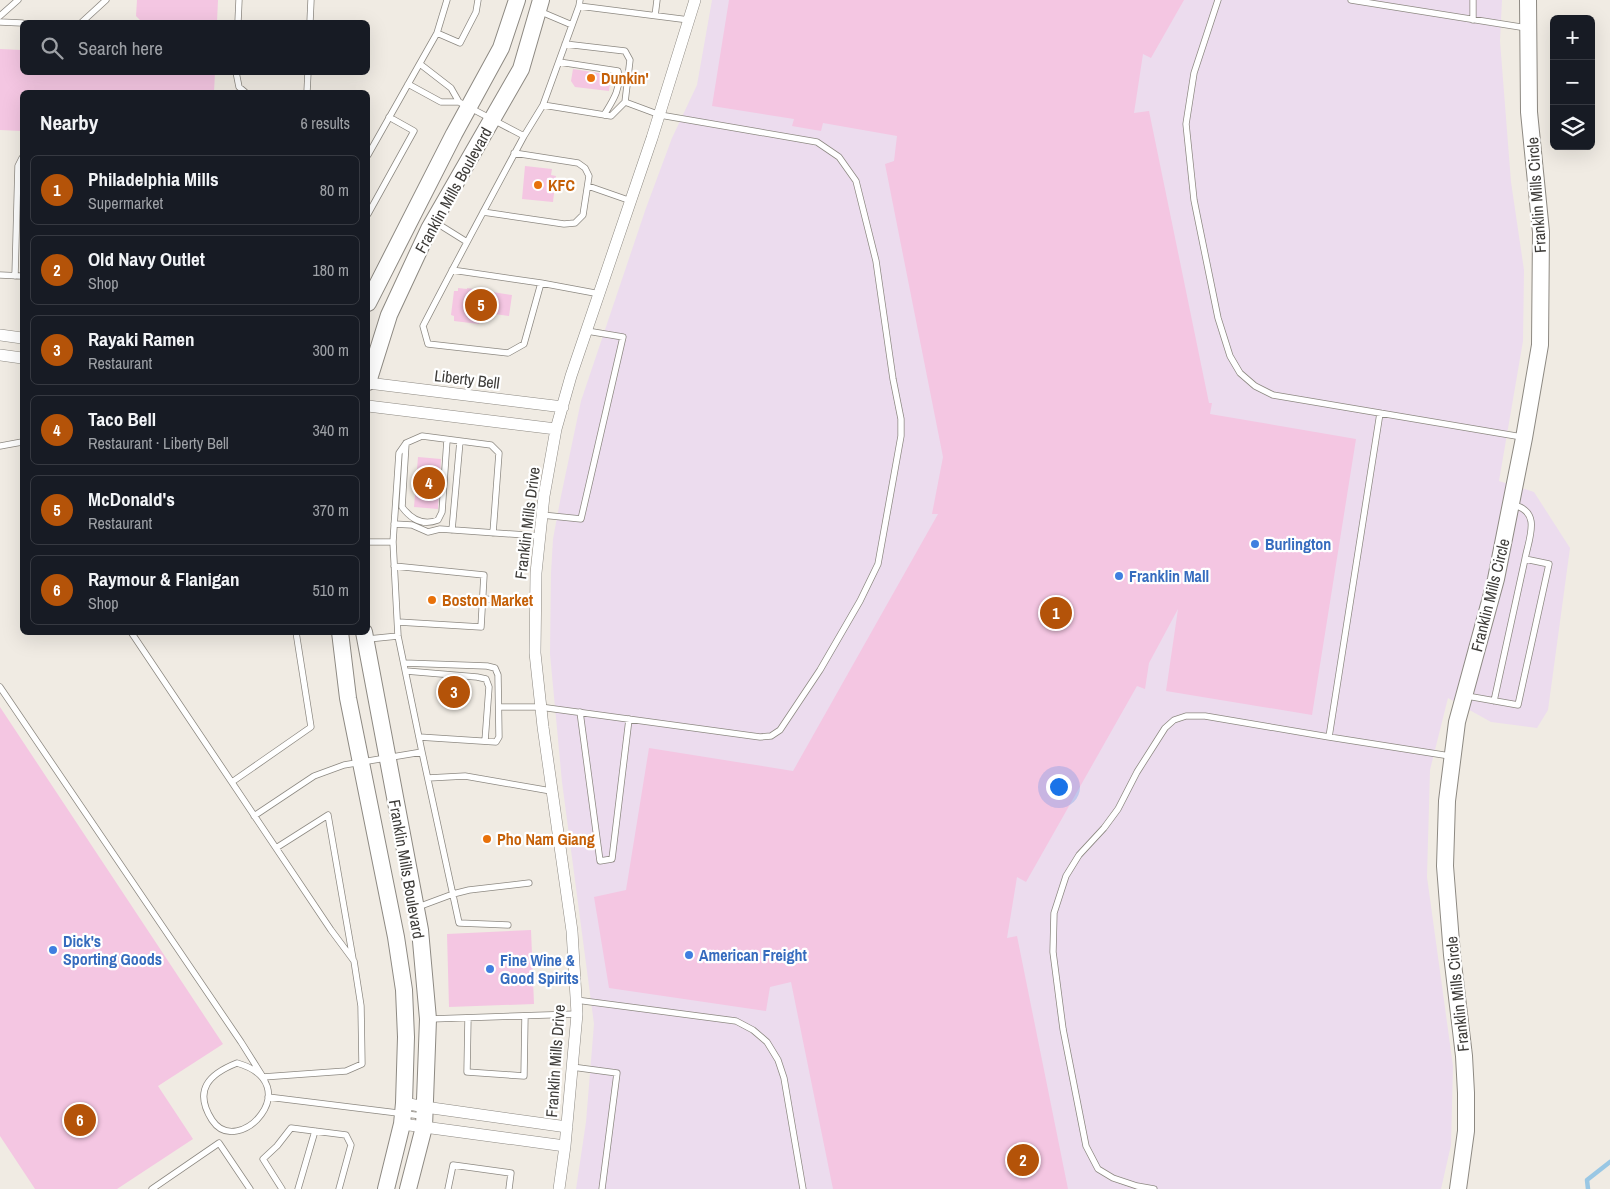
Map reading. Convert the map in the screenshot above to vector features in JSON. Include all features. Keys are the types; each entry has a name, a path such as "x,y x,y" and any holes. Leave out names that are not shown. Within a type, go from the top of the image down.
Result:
{"street":[{"name":"Franklin Mills Boulevard","path":"370,299 464,104 501,48 517,0"},
{"name":"Franklin Mills Drive","path":"559,1189 567,1128 577,1014 572,931 551,791 534,653 536,573 542,515 556,429 562,407 660,115 695,0"},
{"name":"Franklin Mills Circle","path":"1458,1189 1466,1131 1466,1093 1464,1056 1452,955 1446,866 1447,801 1457,722 1496,579 1540,345 1541,232 1529,112 1528,0"},
{"name":"Franklin Mills Boulevard","path":"370,377 389,315 434,222 521,69 540,6"},
{"path":"0,335 20,338"},
{"path":"0,355 20,358"},
{"name":"Liberty Bell","path":"370,383 562,407"},
{"path":"370,406 556,429"},
{"name":"Franklin Mills Boulevard","path":"340,635 348,698 396,936 404,990 406,1037 403,1114 386,1189"},
{"name":"Franklin Mills Boulevard","path":"364,636 420,930 428,1019 424,1117 408,1189"},
{"path":"403,1114 565,1146"},
{"path":"403,1114 567,1128"}],"lane":[{"path":"0,16 18,0"},
{"path":"84,20 106,0"},
{"path":"238,20 239,0"},
{"path":"310,0 310,20"},
{"path":"370,151 437,33 447,0"},
{"path":"437,33 460,43 476,12 478,0"},
{"path":"655,16 657,0"},
{"path":"1218,0 1194,73 1186,124 1194,200 1218,318 1230,356 1240,373 1255,386 1273,396 1524,438"},
{"path":"1351,0 1528,28"},
{"path":"1474,0 1474,20"},
{"path":"542,283 524,344 508,353 428,344 423,326 514,153 543,105 580,3 689,20"},
{"path":"540,6 572,25"},
{"path":"0,22 20,23"},
{"path":"543,105 611,116 625,102 630,60 624,51 565,44"},
{"path":"559,62 618,71 617,93 604,115"},
{"path":"420,64 451,88 464,104 524,136"},
{"path":"237,75 239,87 243,90"},
{"path":"307,90 308,75"},
{"path":"408,84 441,102 464,104"},
{"path":"499,707 540,707 760,737 771,736 780,730 820,670 860,601 878,564 901,436 902,419 893,379 876,261 856,181 839,157 817,142 660,115 625,102"},
{"path":"370,210 414,131 389,117"},
{"path":"483,212 564,224 575,223 584,215 589,176 585,168 578,163 514,153"},
{"path":"15,276 19,243 18,166 20,162"},
{"path":"588,186 631,201"},
{"path":"434,222 467,242"},
{"path":"452,270 542,283 600,294"},
{"path":"0,275 20,276"},
{"path":"542,515 581,519 623,337 587,331"},
{"path":"1329,737 1380,413"},
{"path":"492,533 499,454 491,445 422,436 406,443 399,453 393,542 394,566 398,636 422,752 459,923 508,925"},
{"path":"406,443 402,507 409,516 430,523 438,520 442,512 447,440"},
{"path":"452,530 460,441"},
{"path":"0,446 20,442"},
{"path":"1494,701 1532,523 1529,514 1522,507 1511,505"},
{"path":"394,524 412,525 428,532 440,529 540,536"},
{"path":"370,542 393,542"},
{"path":"1464,696 1518,705 1549,564 1524,559"},
{"path":"394,566 484,575 481,627 398,622"},
{"path":"483,599 535,601"},
{"path":"133,635 331,930 354,961"},
{"path":"232,782 311,726 296,635"},
{"path":"364,636 398,636"},
{"path":"404,664 487,666 495,668 498,675 499,737 496,742 419,737"},
{"path":"406,671 486,679 489,687 484,741"},
{"path":"0,687 263,1077 268,1097 267,1106 260,1118 247,1128 233,1131 222,1130 214,1123 206,1111 203,1098 205,1086 212,1077 224,1068 237,1063 250,1067 263,1077 346,1072 362,1064 361,1006 328,815 276,848"},
{"path":"580,712 600,861 612,859 629,719"},
{"path":"1154,1189 1137,1188 1113,1178 1098,1169 1086,1146 1063,1029 1053,952 1054,913 1066,876 1079,855 1104,828 1118,809 1137,772 1165,728 1174,720 1186,716 1205,716 1453,756"},
{"path":"254,816 314,776 344,765 422,752"},
{"path":"428,778 465,776 551,791"},
{"path":"416,908 469,890 530,884"},
{"path":"576,1000 736,1021 754,1030 766,1042 778,1060 784,1078 803,1189"},
{"path":"428,1019 577,1014"},
{"path":"468,1018 468,1072 524,1076 525,1016"},
{"path":"572,1067 617,1073 602,1189"},
{"path":"268,1097 403,1114"},
{"path":"282,1189 263,1159 277,1146 291,1128 346,1135 352,1145 339,1189"},
{"path":"152,1189 219,1143 222,1130"},
{"path":"298,1189 315,1131"},
{"path":"219,1143 250,1189"},
{"path":"448,1189 453,1165 511,1173 509,1189"}],"shaded area":[{"path":"712,0 1502,0 1500,41 1511,182 1524,270 1523,341 1499,481 1534,492 1570,548 1548,710 1537,728 1491,722 1448,698 1430,770 1427,877 1453,1066 1451,1145 1441,1189 576,1189 586,1122 594,1024 562,782 550,654 553,539 581,401 646,208 672,138 697,85"}],"building":[{"path":"137,0 218,0 217,20 140,20 136,16"},
{"name":"Franklin Mall","path":"729,0 1184,0 1151,58 1143,54 1134,113 1149,111 1209,403 1212,403 1210,414 1356,439 1312,715 1166,691 1178,609 1149,663 1145,689 1137,686 1026,882 1017,877 1007,938 1017,936 1068,1189 833,1189 791,982 770,987 766,1011 609,988 594,897 626,890 649,748 793,771 938,514 932,514 943,457 885,164 894,161 897,136 823,123 821,131 792,126 794,119 712,106"},
{"path":"0,49 20,50 20,75 215,75 214,90 20,90 20,131 0,130"},
{"name":"Dunkin'","path":"573,69 611,75 609,91 575,87 571,81"},
{"name":"KFC","path":"525,166 552,169 551,175 556,176 553,202 522,199"},
{"path":"458,288 512,295 509,316 480,312 479,324 454,321 454,316 451,315 454,291 458,291"},
{"path":"418,457 441,459 438,509 414,507"},
{"path":"0,707 223,1044 158,1086 193,1139 117,1189 35,1189 0,1136"},
{"name":"Fine Wine & Good Spirits","path":"531,930 534,1004 449,1007 447,934"}],"waterway":[{"path":"1588,1189 1587,1180 1610,1162"}],"place":[{"name":"Dunkin'","path":"591,78"},
{"name":"KFC","path":"538,185"},
{"name":"McDonald's","path":"481,305"},
{"name":"Taco Bell","path":"429,483"},
{"name":"Burlington","path":"1255,544"},
{"name":"Franklin Mall","path":"1119,576"},
{"name":"Boston Market","path":"432,600"},
{"name":"Philadelphia Mills","path":"1056,613"},
{"name":"Rayaki Ramen","path":"454,692"},
{"name":"Pho Nam Giang","path":"487,839"},
{"name":"Dick's Sporting Goods","path":"53,950"},
{"name":"American Freight","path":"689,955"},
{"name":"Fine Wine & Good Spirits","path":"490,969"},
{"name":"Raymour & Flanigan","path":"80,1120"},
{"name":"Old Navy Outlet","path":"1023,1160"}]}
